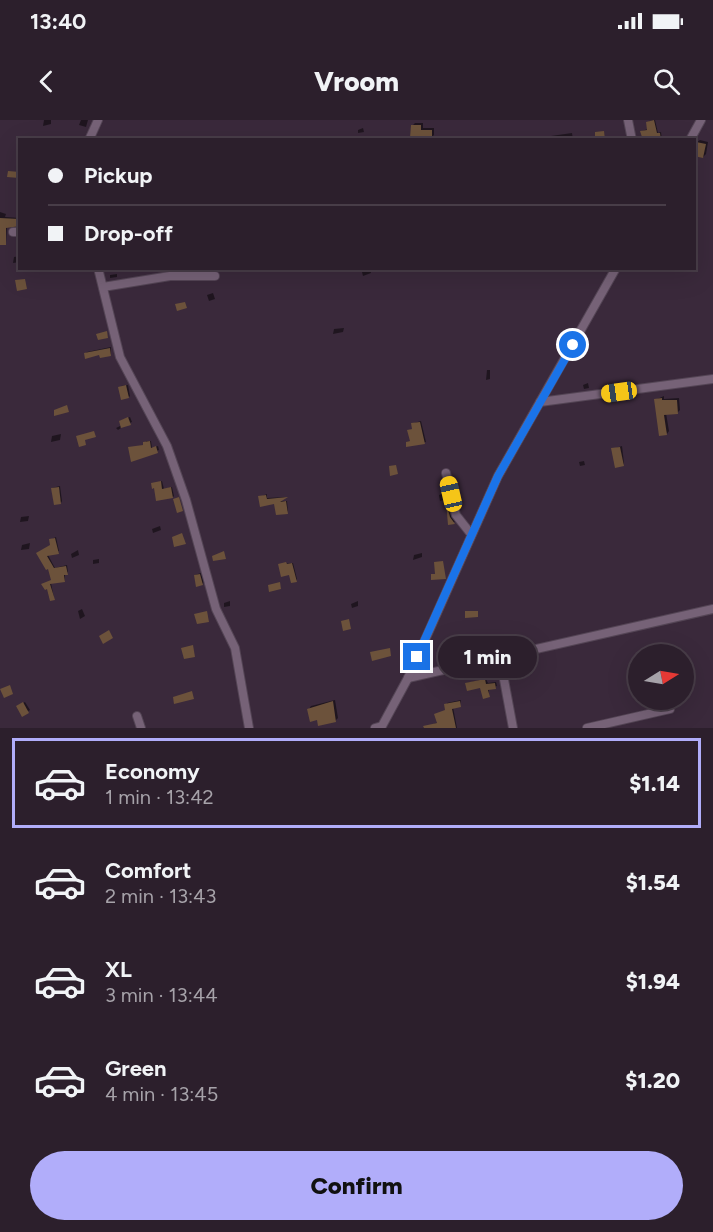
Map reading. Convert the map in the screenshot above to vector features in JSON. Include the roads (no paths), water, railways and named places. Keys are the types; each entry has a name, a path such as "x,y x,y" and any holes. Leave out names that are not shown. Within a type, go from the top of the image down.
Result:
{"street":[{"path":"90,138 98,120"},
{"path":"628,120 632,138"},
{"path":"691,138 701,120"},
{"path":"99,270 120,357 167,446 186,501 216,609 236,648 249,728"},
{"path":"375,728 382,726 408,678 498,476 615,270"},
{"path":"103,287 170,276 215,276"},
{"path":"540,402 713,379"},
{"path":"446,473 456,515 471,534"},
{"path":"408,678 713,609"},
{"path":"501,658 513,728"},
{"path":"587,728 666,710"},
{"path":"137,716 141,728"}]}
